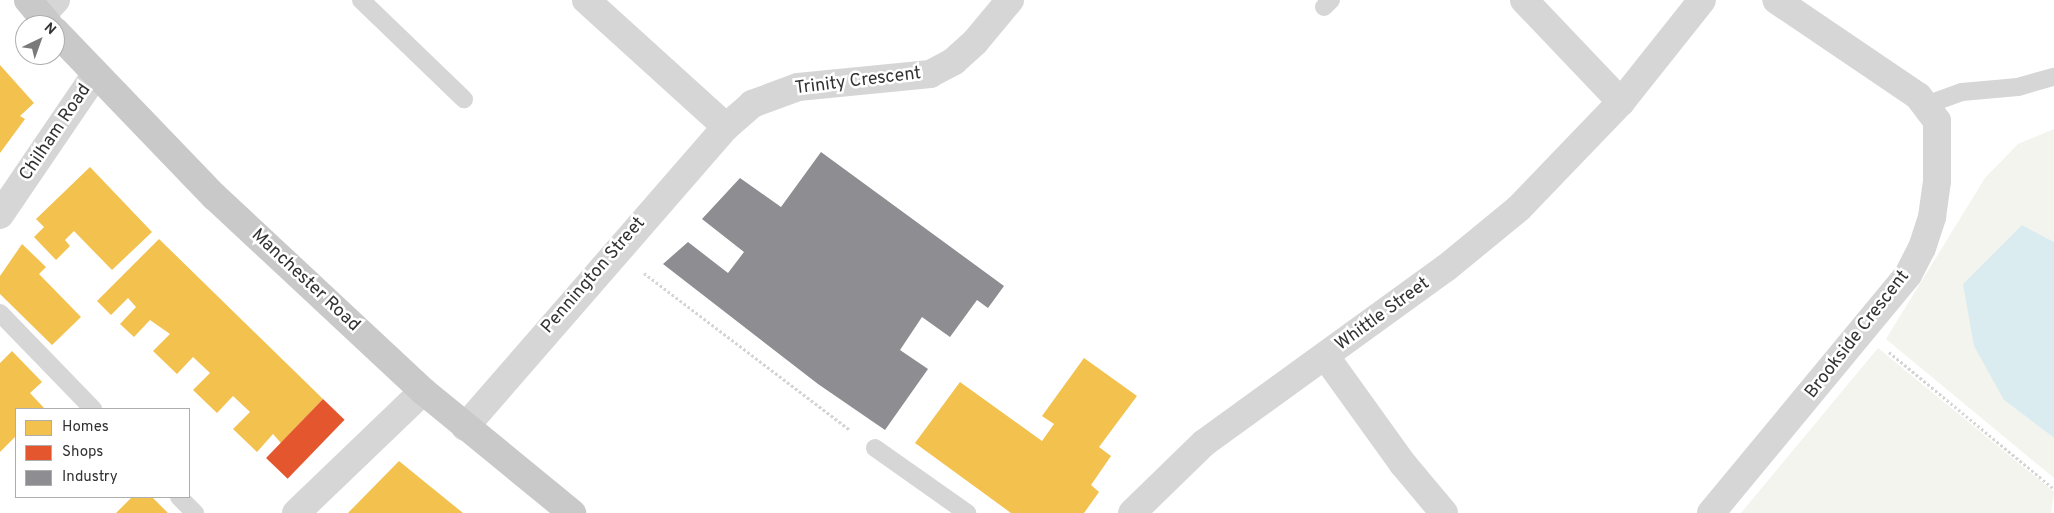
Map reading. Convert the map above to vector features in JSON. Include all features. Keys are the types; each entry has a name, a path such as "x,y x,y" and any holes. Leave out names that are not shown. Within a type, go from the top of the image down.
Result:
{"main road":[{"name":"Manchester Road","path":"46,14 95,75 215,197 423,392 572,513"}],"street":[{"path":"586,0 726,127"},
{"name":"Trinity Crescent","path":"726,127 752,104 798,87 930,74 954,61 975,42 1010,0"},
{"path":"1524,0 1621,102"},
{"name":"Whittle Street","path":"1132,513 1204,442 1326,357 1446,268 1519,208 1621,102 1702,0"},
{"name":"Brookside Crescent","path":"1711,513 1908,275 1922,248 1932,217 1938,181 1939,134 1937,121 1918,96 1776,0"},
{"name":"Chilham Road","path":"0,216 95,75"},
{"name":"Pennington Street","path":"465,427 616,250 726,127"},
{"path":"1326,357 1403,464 1444,513"},
{"path":"296,513 423,392"}],"lane":[{"path":"361,0 464,99"},
{"path":"1926,105 1962,92 2018,86 2054,77"},
{"path":"0,312 92,408"},
{"path":"875,448 967,513"},
{"path":"180,498 195,513"}],"path":[{"path":"616,250 875,448"},
{"path":"1863,331 2054,489"}],"shaded area":[{"path":"2054,129 2054,242 2022,225 2004,400 2054,438 2054,478 1886,339 1985,178 2018,144"},
{"path":"2022,225 2054,242 2054,438 2004,400 1974,346 1963,284"},
{"path":"1878,348 2054,492 2051,513 1741,513"}],"building: Homes":[{"path":"0,65 34,103 20,116 25,119 0,153"},
{"path":"90,167 152,232 112,270 74,231 65,240 70,246 56,260 34,237 44,227 36,219"},
{"path":"159,239 323,399 281,443 273,434 257,452 233,429 250,412 233,396 217,413 193,390 210,373 193,357 177,374 153,351 170,334 150,320 134,337 120,324 136,307 128,298 111,315 97,301"},
{"path":"22,244 46,267 39,274 81,317 52,345 0,294 0,276"},
{"path":"12,351 42,382 30,393 44,408 15,408 15,437 0,452 0,363"},
{"path":"1084,358 1137,396 1099,447 1111,456 1091,485 1099,492 1084,513 1011,513 915,443 960,382 1042,441 1054,424 1042,416"},
{"path":"399,461 426,483 463,513 348,513"},
{"path":"131,498 153,498 168,513 116,513"}],"building: Shops":[{"path":"323,399 345,420 288,479 266,458"}],"building: Industry":[{"path":"821,152 1004,286 988,308 977,300 950,337 922,317 900,350 928,369 885,430 818,384 663,264 688,242 728,273 744,252 702,219 740,178 781,207"}]}
